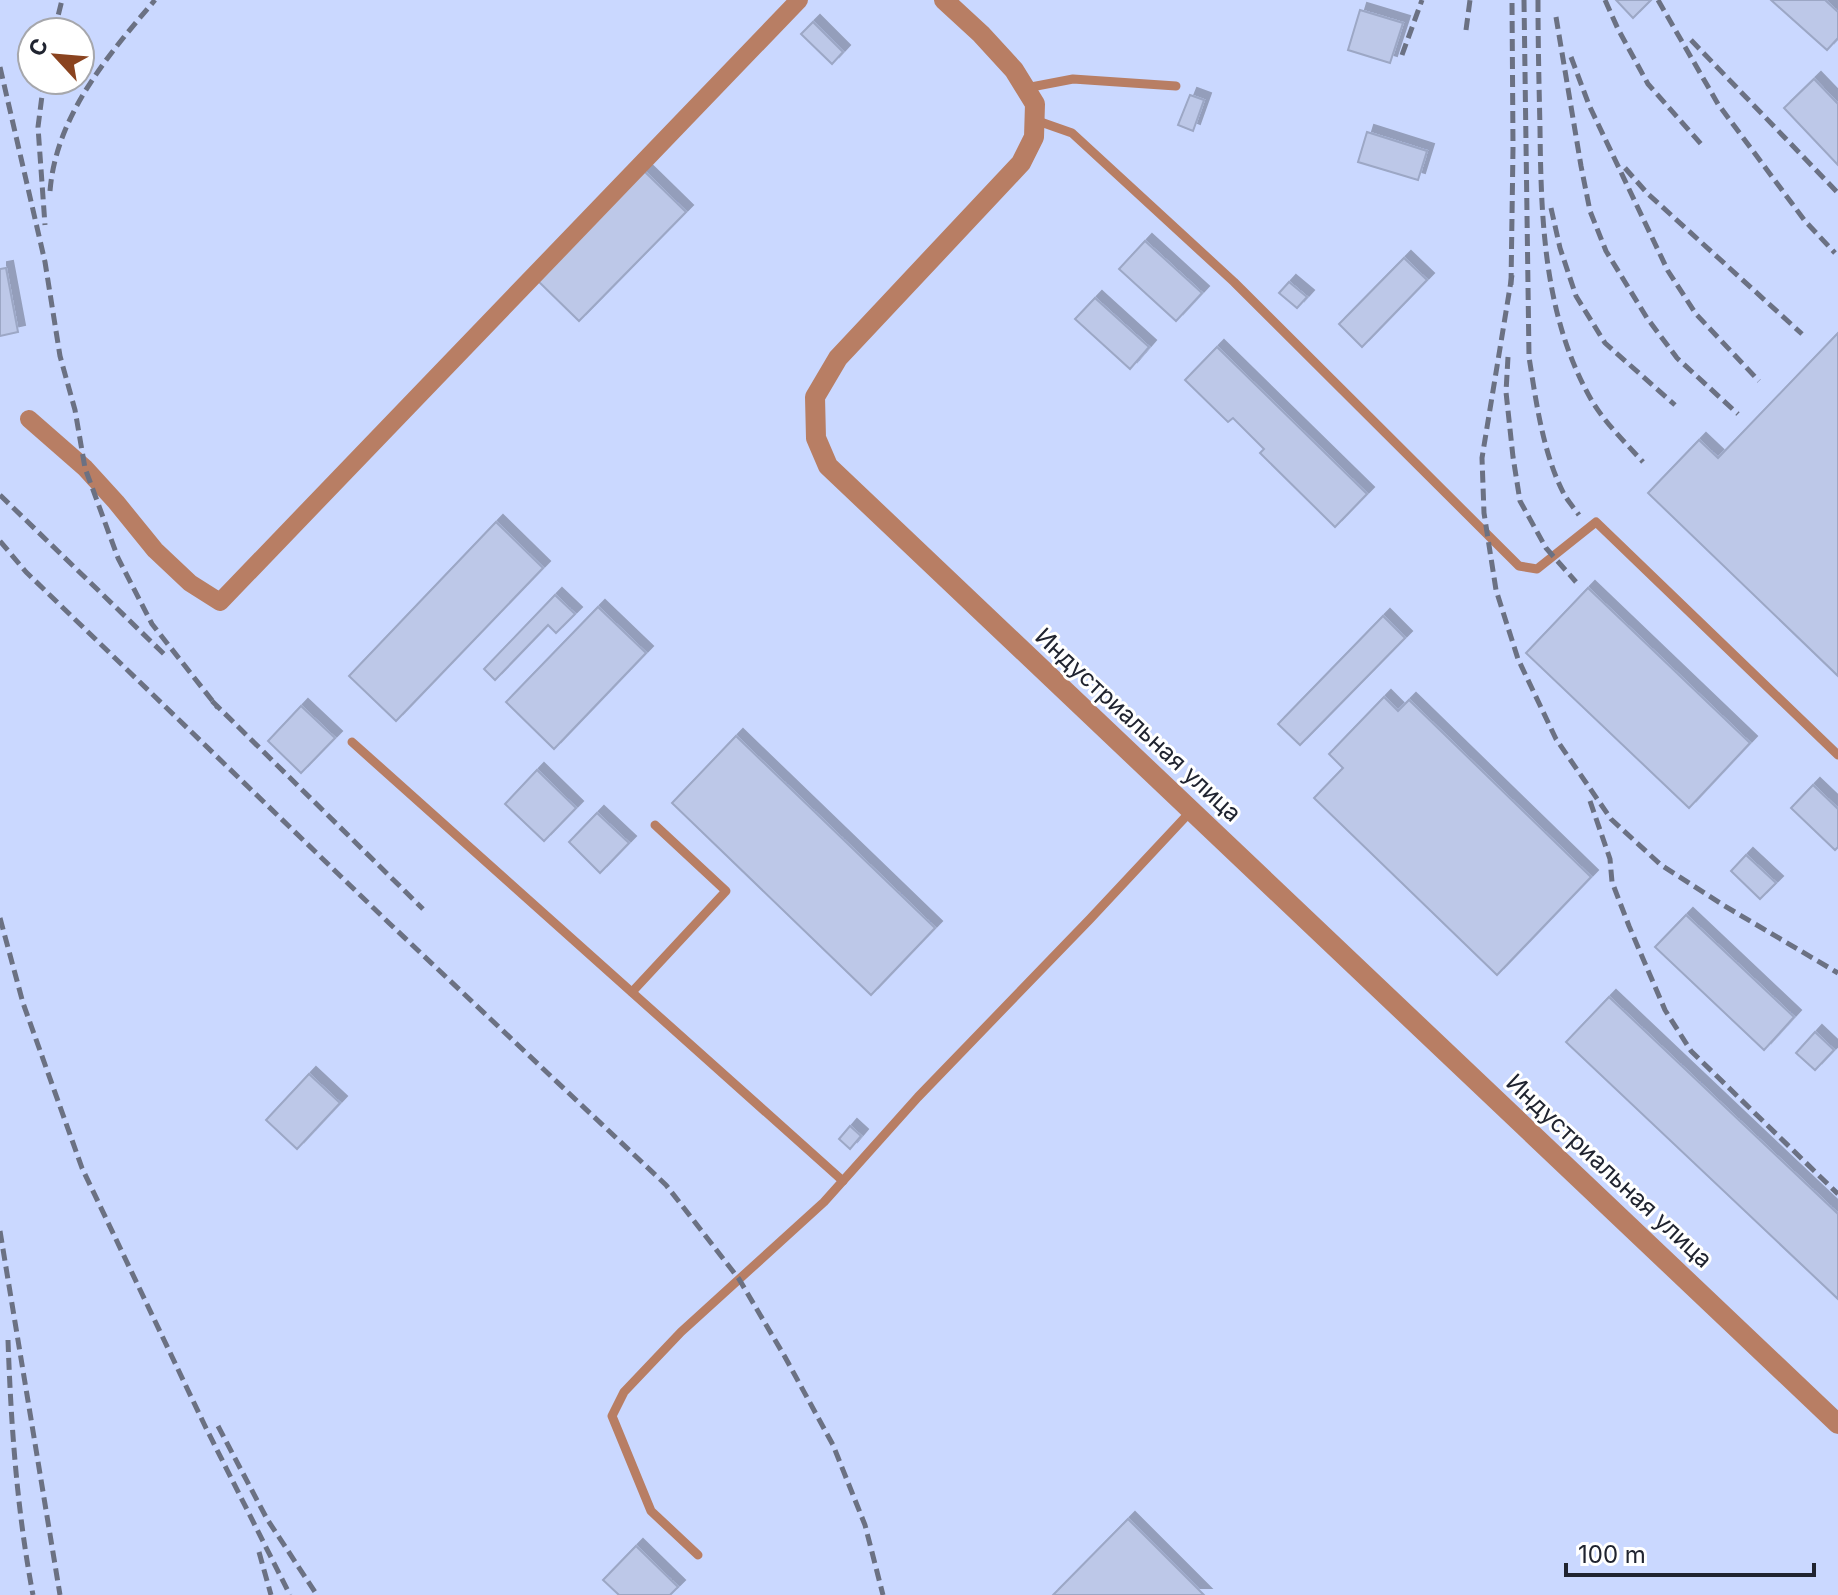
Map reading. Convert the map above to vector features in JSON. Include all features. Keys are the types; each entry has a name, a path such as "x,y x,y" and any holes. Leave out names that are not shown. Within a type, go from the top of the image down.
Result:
{"street":[{"path":"29,419 85,468 155,550 190,583 220,602 799,0"},
{"path":"944,0 1014,70 1035,104 1035,120"},
{"name":"Индустриальная улица","path":"1035,120 1034,137 1021,163 838,358 815,397 816,438 828,466 1838,1424"}],"lane":[{"path":"1026,88 1073,79 1176,86"},
{"path":"1035,120 1072,133 1234,282 1519,566 1537,569 1596,522 1838,755"},
{"path":"352,742 843,1181"},
{"path":"698,1555 651,1511 612,1416 624,1392 681,1332 824,1202 918,1097 1191,811"},
{"path":"632,992 726,891 655,825"}],"shaded area":[{"path":"0,0 1838,0 1838,1595 0,1595"}],"building":[{"path":"1616,0 1651,0 1633,18"},
{"path":"1771,0 1825,0 1838,12 1838,38 1827,50"},
{"path":"1360,10 1403,23 1390,63 1348,50"},
{"path":"813,22 843,52 832,64 801,34"},
{"path":"1814,79 1838,104 1838,165 1784,108"},
{"path":"1190,95 1204,100 1193,131 1178,125"},
{"path":"1367,132 1427,151 1418,180 1358,162"},
{"path":"643,170 686,212 579,321 536,279"},
{"path":"1145,241 1202,293 1176,321 1119,269"},
{"path":"1404,258 1427,280 1362,347 1339,324"},
{"path":"6,268 18,332 0,336 0,269"},
{"path":"1289,282 1307,297 1297,308 1279,293"},
{"path":"1095,298 1149,347 1130,369 1075,319"},
{"path":"1838,333 1838,676 1648,493 1699,440 1718,458"},
{"path":"1217,347 1367,494 1335,527 1260,453 1264,449 1233,418 1228,422 1185,380"},
{"path":"496,522 543,568 396,721 349,676"},
{"path":"1588,588 1750,743 1689,808 1526,653"},
{"path":"555,595 575,614 556,633 548,625 495,680 484,669"},
{"path":"598,607 646,653 554,749 506,702"},
{"path":"1383,616 1405,638 1300,745 1278,724"},
{"path":"1384,697 1398,711 1409,700 1591,877 1497,975 1314,798 1343,768 1329,754"},
{"path":"301,706 335,738 301,773 268,741"},
{"path":"736,736 935,928 871,995 672,803"},
{"path":"537,770 576,808 544,841 505,804"},
{"path":"1813,785 1838,809 1838,847 1835,850 1791,808"},
{"path":"597,813 629,843 600,873 569,842"},
{"path":"1746,855 1776,883 1760,899 1731,871"},
{"path":"1686,915 1794,1017 1764,1050 1655,947"},
{"path":"1609,997 1838,1214 1838,1299 1566,1042"},
{"path":"1815,1032 1834,1050 1815,1070 1796,1053"},
{"path":"309,1074 340,1103 297,1149 266,1120"},
{"path":"850,1126 861,1136 850,1149 839,1139"},
{"path":"1128,1519 1204,1595 1053,1595"},
{"path":"636,1546 678,1587 670,1595 619,1595 603,1580"}],"railway":[{"path":"58,16 62,0"},
{"path":"50,191 54,164 73,112 103,65 155,0"},
{"path":"1402,55 1422,0"},
{"path":"1466,30 1470,0"},
{"path":"1511,285 1512,0"},
{"path":"1524,0 1529,357 1541,427 1551,462 1564,494 1579,515"},
{"path":"1538,0 1542,198 1548,268 1555,303 1576,369 1592,401 1643,462"},
{"path":"1605,0 1648,84 1701,144"},
{"path":"1658,0 1718,104 1805,221 1835,253"},
{"path":"1556,17 1590,211 1606,251 1647,318 1677,358 1738,414"},
{"path":"1691,40 1838,193"},
{"path":"1571,57 1589,105 1668,271 1696,314 1759,381"},
{"path":"0,67 45,262 60,356 75,410 85,468 118,558 152,624 218,708"},
{"path":"42,96 38,127 45,225"},
{"path":"1625,168 1647,193 1802,334"},
{"path":"1551,208 1576,296 1605,343 1675,405"},
{"path":"1512,275 1482,458 1484,513 1496,590 1518,659 1556,739 1611,819 1661,865 1838,973"},
{"path":"1508,357 1506,392 1520,501 1546,548 1576,582"},
{"path":"0,495 166,656"},
{"path":"0,541 26,572 666,1185 739,1279 833,1445 865,1525 883,1595"},
{"path":"212,701 423,909"},
{"path":"1590,801 1610,859 1612,882 1665,1010 1691,1051 1838,1194"},
{"path":"0,918 23,1003 82,1168 290,1595"},
{"path":"0,1231 60,1595"},
{"path":"8,1340 16,1468 33,1595"},
{"path":"218,1426 267,1519 317,1595"},
{"path":"259,1552 271,1595"}]}
